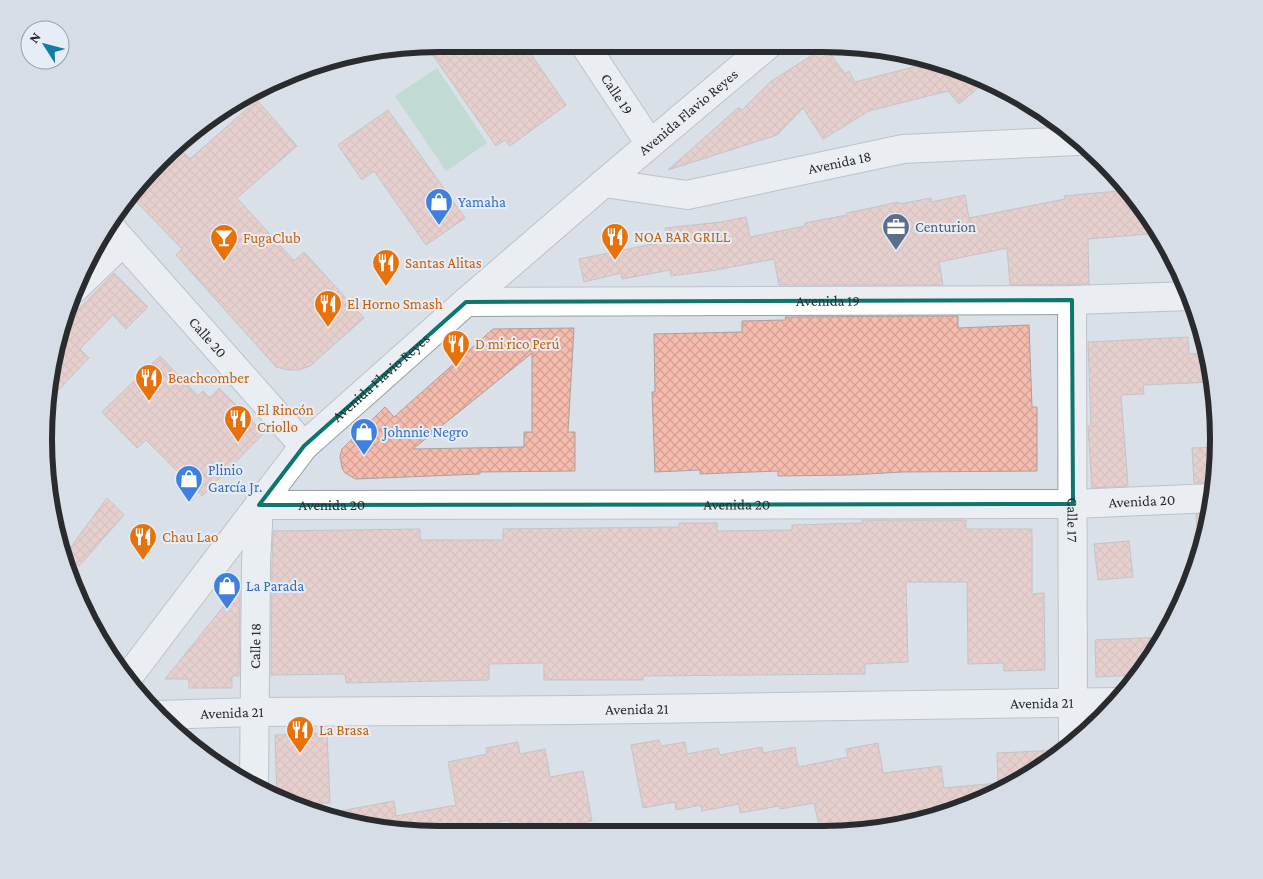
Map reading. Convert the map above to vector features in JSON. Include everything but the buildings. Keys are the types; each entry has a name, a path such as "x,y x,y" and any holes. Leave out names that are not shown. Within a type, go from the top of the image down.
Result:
{"street":[{"name":"Calle 19","path":"589,52 650,144"},
{"name":"Avenida Flavio Reyes","path":"130,673 304,446 466,302 760,52"},
{"name":"Avenida 18","path":"604,183 687,195 903,150 1069,141"},
{"path":"95,263 117,235"},
{"name":"Calle 20","path":"117,235 304,446"},
{"name":"Avenida 19","path":"466,302 1072,300 1183,296"},
{"name":"Calle 17","path":"1072,300 1073,735"},
{"name":"Avenida 20","path":"259,505 1073,504 1206,498"},
{"name":"Calle 18","path":"254,779 256,562 259,505"},
{"name":"Avenida 21","path":"169,716 254,712 576,710 1107,702"}],"highlighted area":[{"path":"1072,300 1073,504 259,505 304,446 466,302"}],"green space":[{"path":"437,68 487,143 446,171 395,96"}],"place":[{"name":"Yamaha","path":"439,226"},
{"name":"Centurion","path":"896,251"},
{"name":"NOA BAR GRILL","path":"615,261"},
{"name":"FugaClub","path":"224,262"},
{"name":"Santas Alitas","path":"386,287"},
{"name":"El Horno Smash","path":"328,328"},
{"name":"D mi rico Perú","path":"456,368"},
{"name":"Beachcomber","path":"149,402"},
{"name":"El Rincón Criollo","path":"238,443"},
{"name":"Johnnie Negro","path":"364,456"},
{"name":"Plinio García Jr.","path":"189,503"},
{"name":"Chau Lao","path":"143,561"},
{"name":"La Parada","path":"227,610"},
{"name":"La Brasa","path":"300,754"}]}
